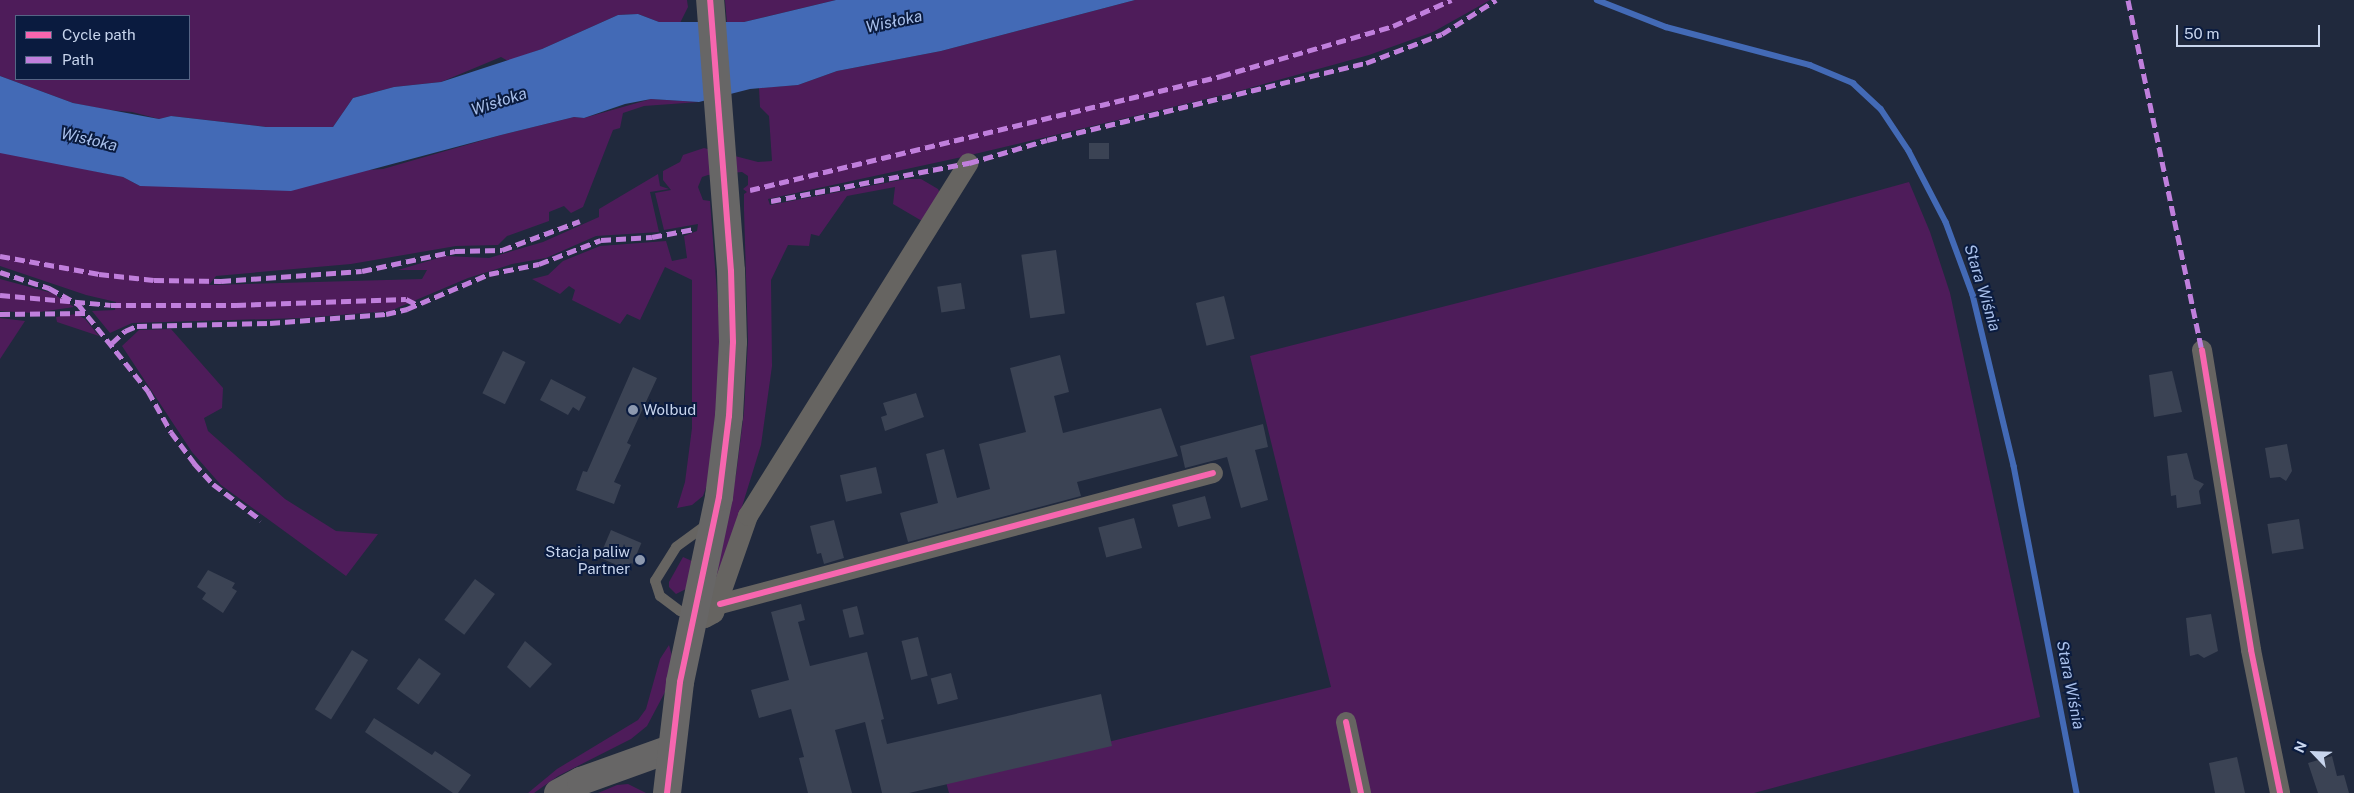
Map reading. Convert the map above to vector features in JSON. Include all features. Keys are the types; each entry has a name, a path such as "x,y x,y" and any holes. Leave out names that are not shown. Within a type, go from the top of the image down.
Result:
{"street":[{"path":"667,793 670,750 694,616 715,520 730,416 733,342 727,197 710,0"},
{"path":"694,616 705,618 714,613 720,604 748,516 969,163"},
{"path":"2202,350 2251,650 2280,793"},
{"path":"720,604 1214,473"},
{"path":"1346,722 1361,793"},
{"path":"558,793 582,781 670,750"}],"lane":[{"path":"694,616 680,611 660,596 655,581 676,547 715,520"}],"shaded area":[{"path":"0,0 687,0 688,7 680,23 659,22 638,14 618,15 542,49 508,61 501,57 441,82 394,87 353,98 333,127 266,127 171,116 159,119 132,112 108,110 73,103 0,76"},
{"path":"725,0 836,0 744,22 727,23"},
{"path":"1135,0 1490,0 1433,32 1369,55 1235,92 962,157 768,199 770,205 906,179 921,179 938,189 941,195 922,221 893,204 895,187 847,196 819,236 811,234 809,246 788,245 771,280 772,366 761,445 716,591 712,591 736,475 744,412 748,341 744,210 744,194 747,192 743,189 748,185 748,176 742,172 708,175 702,177 698,187 703,200 710,201 719,319 719,396 707,485 703,496 692,505 677,508 685,482 692,428 692,280 665,267 640,320 627,314 620,324 572,300 575,290 569,286 560,294 532,279 548,275 563,261 600,246 666,241 672,261 687,258 684,236 697,231 698,224 664,230 655,193 671,190 663,180 663,171 680,162 683,155 704,148 758,162 772,161 769,116 760,107 759,88 798,85 837,71 941,51"},
{"path":"651,99 699,102 644,106 623,113 620,128 613,130 583,207 571,213 564,206 549,212 549,221 507,236 498,245 456,246 351,264 216,276 209,285 422,279 427,270 398,270 445,256 489,258 543,242 599,217 599,209 658,174 660,186 669,189 650,192 659,232 596,236 546,258 512,264 468,278 390,311 302,318 132,323 110,333 92,311 115,310 116,302 86,295 0,266 0,151 123,177 140,186 383,169 501,135 574,117 584,118"},
{"path":"1909,182 1930,232 1950,293 2040,717 1754,793 949,793 946,782 1331,687 1250,356 1641,256"},
{"path":"0,279 52,293 74,307 33,313 0,311"},
{"path":"76,314 85,319 99,336 57,322 56,317"},
{"path":"0,318 25,321 0,359"},
{"path":"171,329 223,388 222,408 204,418 208,431 285,499 336,531 378,534 346,576 221,485 192,452 122,346 139,330"},
{"path":"683,557 692,561 691,567 686,589 676,594 669,587 669,582"},
{"path":"669,645 672,656 665,692 647,726 631,739 558,776 534,793 528,793 557,769 638,720 646,709 660,659"},
{"path":"628,784 646,793 598,793 617,785"}],"water":[{"name":"Wisłoka","path":"836,0 1135,0 941,51 837,71 798,85 750,89 699,102 651,99 625,104 584,118 574,117 501,135 291,191 140,186 123,177 0,153 0,76 73,103 159,119 171,116 266,127 333,127 353,98 394,87 441,82 542,49 618,15 638,14 659,22 744,22"}],"building":[{"path":"1089,143 1109,143 1109,159 1089,159"},
{"path":"1056,250 1065,313 1030,318 1021,255"},
{"path":"961,283 965,309 941,312 937,287"},
{"path":"1224,296 1235,339 1207,346 1196,303"},
{"path":"503,351 525,362 505,404 482,393"},
{"path":"1060,355 1069,392 1054,396 1063,433 1161,408 1178,456 1077,482 1081,496 908,542 900,513 938,503 926,454 944,449 957,498 990,489 979,444 1026,432 1010,368"},
{"path":"633,367 657,378 627,443 631,445 614,482 621,485 614,504 576,490 583,471 587,472"},
{"path":"2172,371 2182,412 2154,417 2149,375"},
{"path":"551,379 586,397 579,411 573,407 568,415 540,400"},
{"path":"916,393 924,417 885,431 881,417 887,415 883,403"},
{"path":"1263,424 1268,447 1255,450 1268,500 1241,508 1227,457 1185,468 1180,446"},
{"path":"2287,444 2292,471 2286,481 2280,477 2270,478 2265,448"},
{"path":"2187,453 2194,479 2204,484 2199,491 2201,504 2177,508 2176,495 2171,496 2167,456"},
{"path":"876,467 882,493 846,502 840,475"},
{"path":"1205,496 1211,518 1178,527 1172,505"},
{"path":"1134,518 1142,548 1106,558 1098,528"},
{"path":"2299,519 2304,549 2272,554 2267,524"},
{"path":"834,520 844,558 824,564 821,553 817,554 810,526"},
{"path":"611,530 641,543 630,571 599,558"},
{"path":"208,570 235,583 232,588 237,591 223,613 202,599 206,593 197,587"},
{"path":"475,579 495,594 464,635 444,620"},
{"path":"801,604 805,620 798,622 810,666 867,652 884,719 881,720 887,744 1101,694 1112,746 909,793 882,793 865,722 835,730 852,793 808,793 799,758 804,757 791,709 759,718 751,690 789,680 771,612"},
{"path":"857,606 864,634 849,638 842,610"},
{"path":"2211,614 2218,651 2204,658 2198,654 2190,656 2186,618"},
{"path":"918,637 928,676 911,680 902,641"},
{"path":"525,641 552,664 530,688 507,667"},
{"path":"352,650 368,660 331,719 315,709"},
{"path":"419,658 441,674 419,705 397,689"},
{"path":"951,673 958,699 938,705 931,678"},
{"path":"374,718 432,755 435,751 471,775 458,793 453,793 365,732"},
{"path":"2332,756 2337,776 2344,775 2349,793 2318,793 2308,763"},
{"path":"2237,757 2245,793 2215,793 2209,763"}],"waterway":[{"name":"Stara Wiśnia","path":"1597,0 1666,27 1810,65 1853,83 1881,109 1909,151 1946,222 1973,295 2014,466 2077,793"}],"marked path":[{"path":"750,190 1221,76 1393,26 1451,0"},
{"path":"771,201 969,163 1047,140 1366,63 1442,34 1496,0"},
{"path":"2128,0 2202,350"},
{"path":"0,256 99,274 154,280 221,281 362,271 455,251 502,250 580,221"},
{"path":"112,343 125,331 137,326 270,323 386,314 407,309 489,274 539,264 601,240 652,237 694,229"},
{"path":"0,272 49,288 78,304 148,391 171,432 194,463 213,484 261,520"},
{"path":"0,295 111,305 236,305 406,299 418,305"},
{"path":"0,314 87,313"}],"cycle path":[{"path":"667,793 680,682 719,497 729,416 733,342 731,271 710,0"},
{"path":"2202,350 2251,650 2280,793"},
{"path":"720,604 1213,473"},
{"path":"1346,722 1361,793"}],"place":[{"name":"Wolbud","path":"633,410"},
{"name":"Stacja paliw Partner","path":"640,560"}]}
